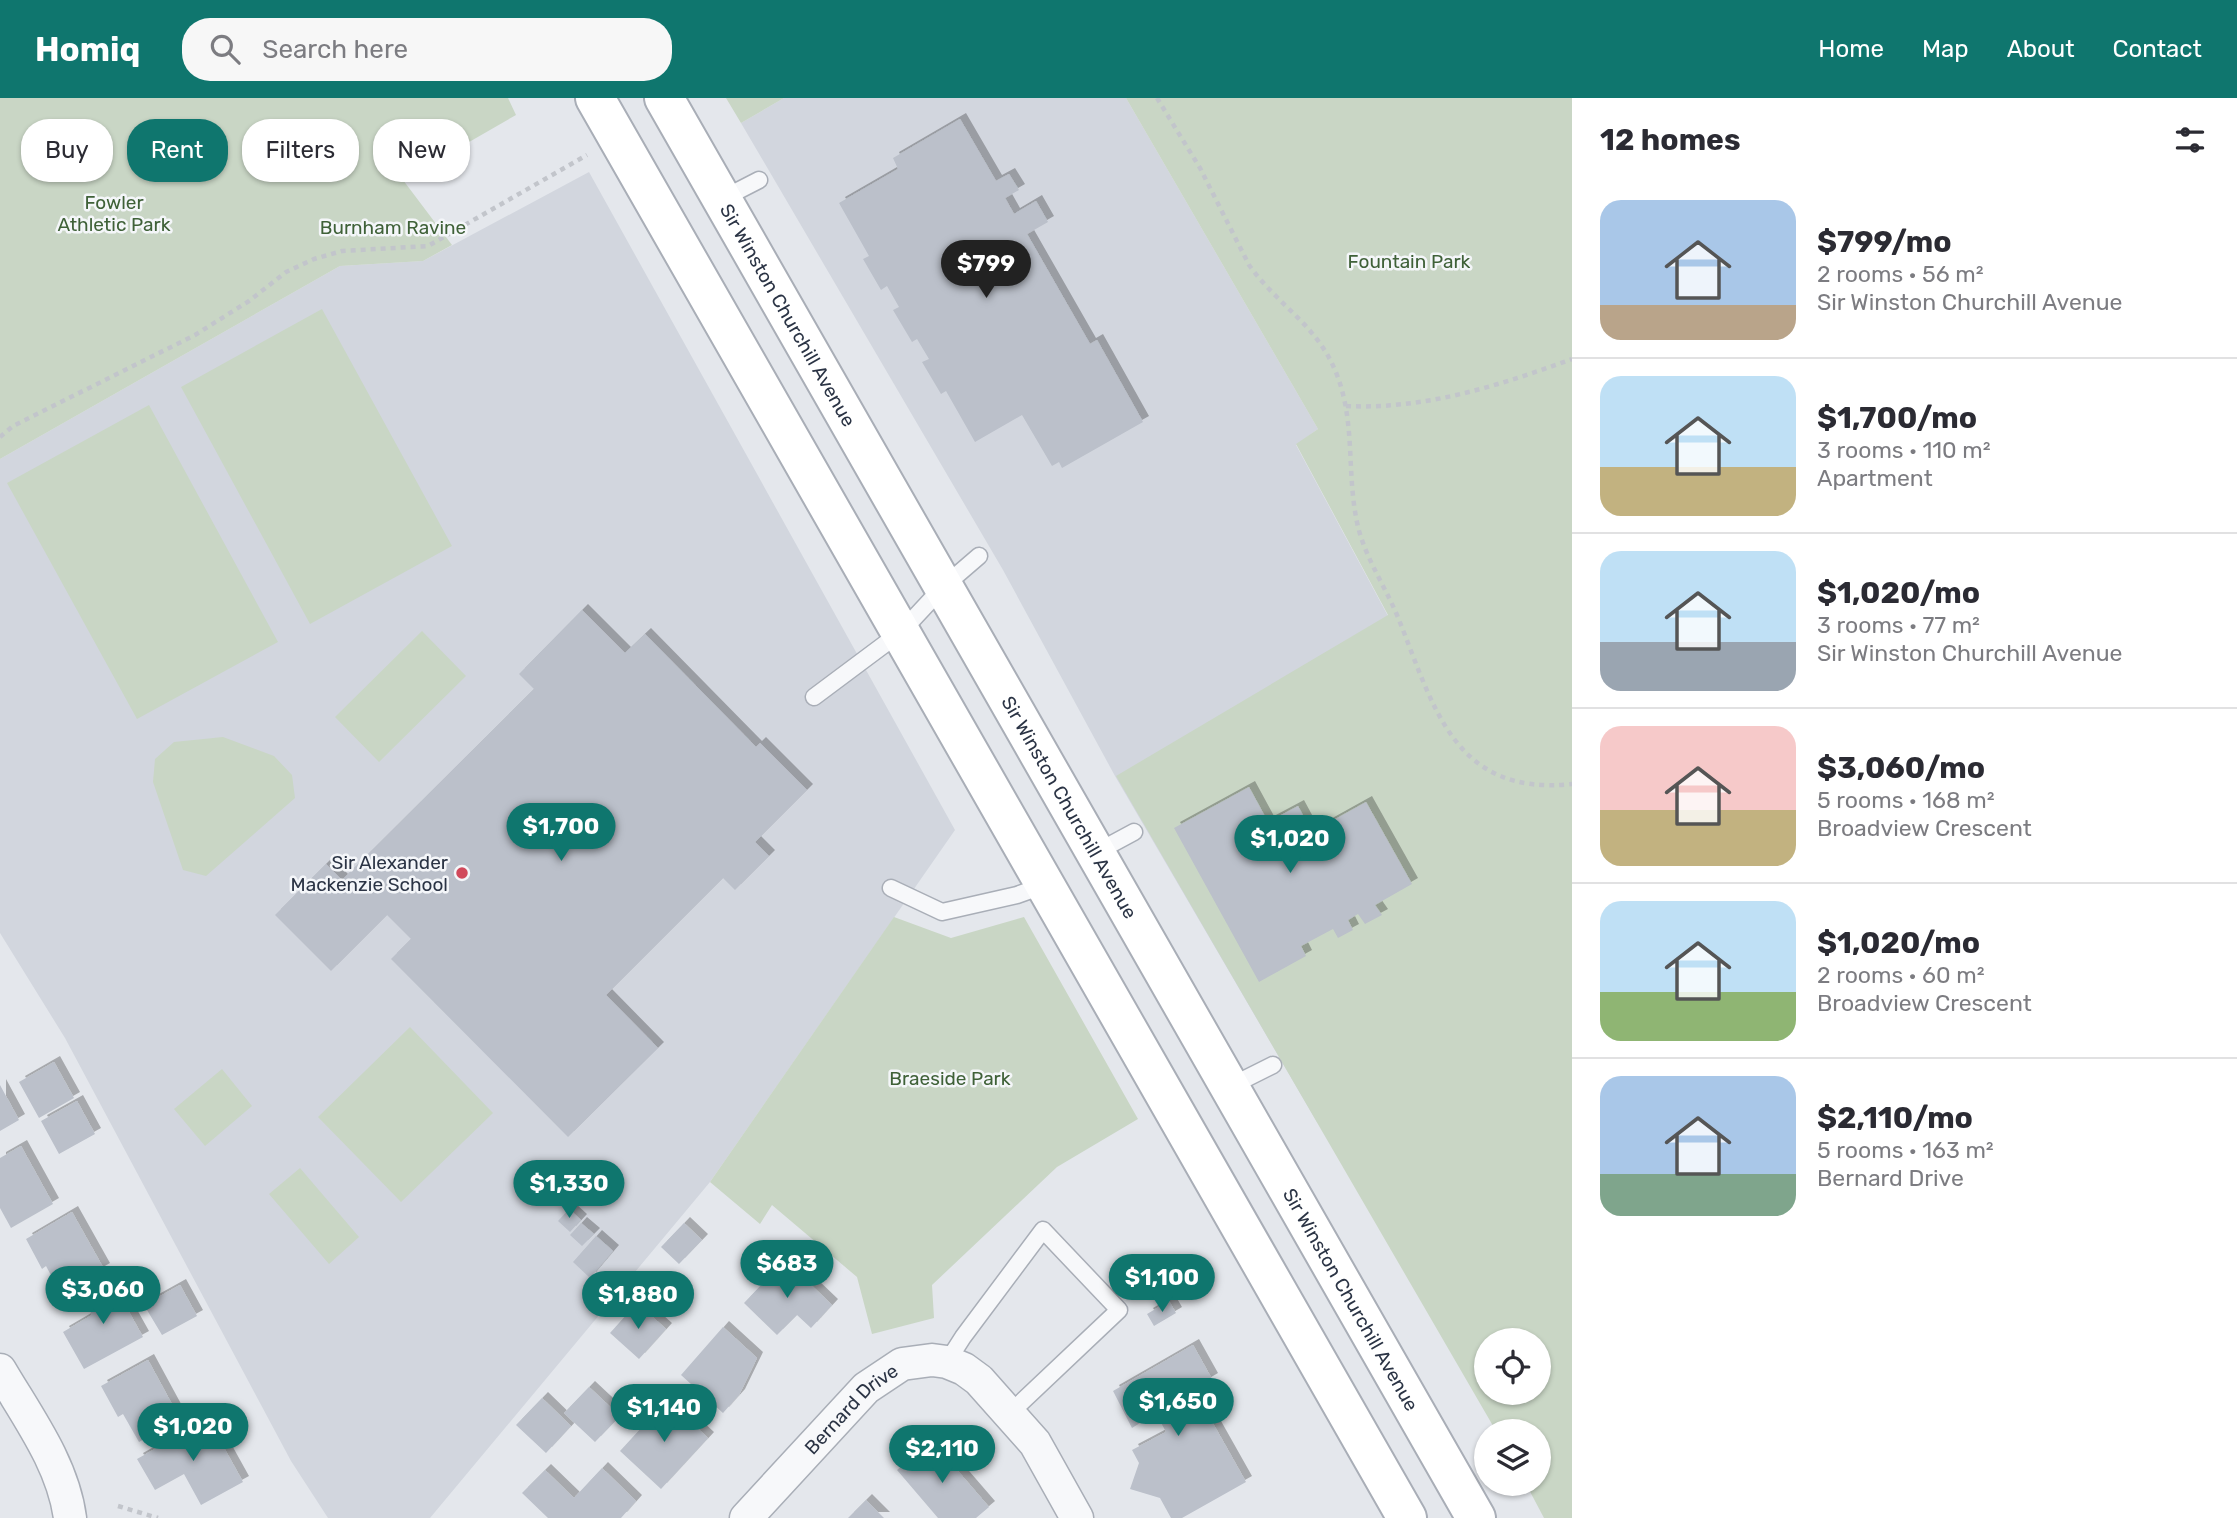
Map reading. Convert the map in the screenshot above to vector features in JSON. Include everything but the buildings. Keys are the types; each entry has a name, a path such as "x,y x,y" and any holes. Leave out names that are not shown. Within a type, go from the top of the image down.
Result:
{"main road":[{"path":"595,98 1407,1518"},
{"name":"Sir Winston Churchill Avenue","path":"664,98 1476,1518"}],"street":[{"name":"Bernard Drive","path":"746,1518 866,1388 902,1364 917,1361 947,1362 964,1369 979,1380 1035,1443 1077,1518"},
{"path":"0,1370 57,1469 70,1518"}],"lane":[{"path":"722,199 759,180"},
{"path":"814,697 901,632 943,587 979,556"},
{"path":"1095,853 1135,832"},
{"path":"891,888 942,912 1017,895 1045,885"},
{"path":"1228,1087 1273,1065"},
{"path":"947,1362 1044,1230 1119,1310 1009,1414"}],"path":[{"path":"1157,98 1200,168 1249,265 1258,278 1313,332 1337,375 1346,406 1353,498 1359,530 1370,561 1444,726 1465,753 1501,776 1539,785 1572,784"},
{"path":"0,437 13,426 195,335 249,301 286,272 314,259 342,251 428,246 593,152"},
{"path":"1346,406 1371,407 1480,390 1572,359"},
{"path":"118,1506 158,1518"}],"shaded area":[{"path":"784,98 1126,98 1318,429 1296,445 1388,616 1345,641 1317,1122 1115,776 1003,570 741,123"},
{"name":"Sir Alexander Mackenzie School","path":"589,172 955,830 710,1182 430,1518 328,1518 291,1461 65,1038 0,933 0,459 340,266 423,261"}],"green space":[{"name":"Fowler Athletic Park","path":"0,98 508,98 516,115 470,141 470,119 373,119 373,182 405,182 452,245 423,261 340,266 0,459"},
{"path":"726,98 784,98 741,123"},
{"name":"Fountain Park","path":"1126,98 1572,98 1572,1518 1544,1518 1532,1496 1551,1496 1551,1419 1489,1419 1481,1405 1551,1405 1551,1328 1474,1328 1474,1393 1116,776 1388,615 1296,444 1318,429"},
{"path":"322,309 452,546 310,624 181,387"},
{"path":"149,405 278,642 137,719 7,483"},
{"path":"422,631 466,676 379,762 335,717"},
{"path":"223,737 274,756 292,775 295,798 206,876 183,870 153,782 155,759 174,742"},
{"name":"Braeside Park","path":"894,917 951,938 1024,917 1138,1119 1057,1167 932,1285 934,1318 872,1334 857,1277 772,1205 760,1224 710,1182"},
{"path":"410,1027 493,1113 401,1202 318,1117"},
{"path":"222,1069 252,1106 205,1146 174,1109"},
{"path":"300,1168 359,1237 329,1264 269,1194"}],"place":[{"name":"Sir Alexander Mackenzie School","path":"462,873"}],"park label":[{"name":"Burnham Ravine","path":"393,227"}]}
